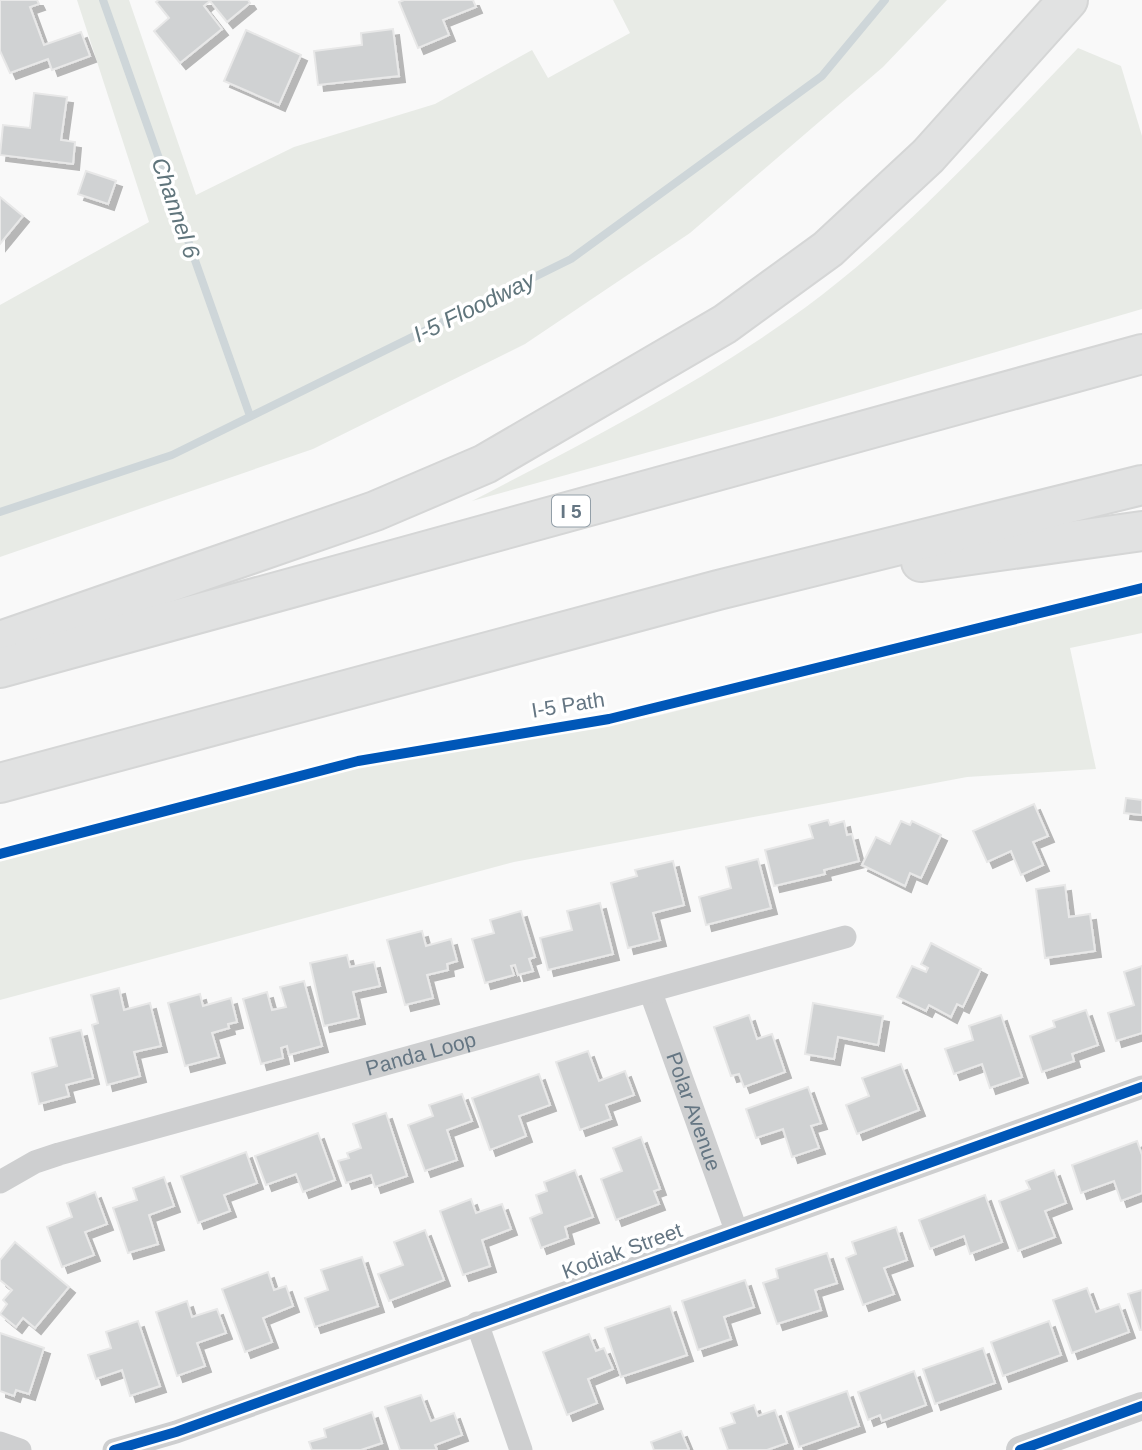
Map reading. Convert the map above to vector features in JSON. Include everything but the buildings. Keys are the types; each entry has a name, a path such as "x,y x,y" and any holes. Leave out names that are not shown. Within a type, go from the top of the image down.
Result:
{"highway":[{"path":"0,641 375,511 485,464 726,324 828,249 928,156 1068,0"},
{"name":"I 5","path":"0,667 1142,354"},
{"path":"0,783 718,590 1142,485"},
{"path":"718,590 1142,531"}],"street":[{"name":"Panda Loop","path":"0,1182 35,1161 59,1154 845,937"},
{"name":"Polar Avenue","path":"650,993 736,1230"},
{"name":"Kodiak Street","path":"114,1450 176,1432 1142,1087"},
{"path":"477,1323 521,1450"},
{"path":"1020,1450 1142,1406"},
{"path":"0,1443 20,1450"}],"shaded area":[{"path":"77,0 129,0 196,195 294,147 435,104 532,50 548,78 630,33 613,0 947,0 883,67 690,233 525,344 313,449 0,557 0,305 149,222"},
{"path":"1078,48 1121,66 1142,136 1142,309 772,418 472,501 685,386 767,335 806,307 914,216"},
{"path":"1142,594 1142,633 1070,648 1096,769 967,777 514,862 0,1000 0,861 346,770 656,716"}],"waterway":[{"name":"Channel 6","path":"103,0 250,416"},
{"name":"I-5 Floodway","path":"0,512 172,455 571,259 822,76 885,0"}],"cycle path":[{"name":"I-5 Path","path":"0,854 358,761 609,719 1142,588"},
{"path":"114,1450 176,1432 1142,1087"},
{"path":"1020,1450 1142,1406"}]}
